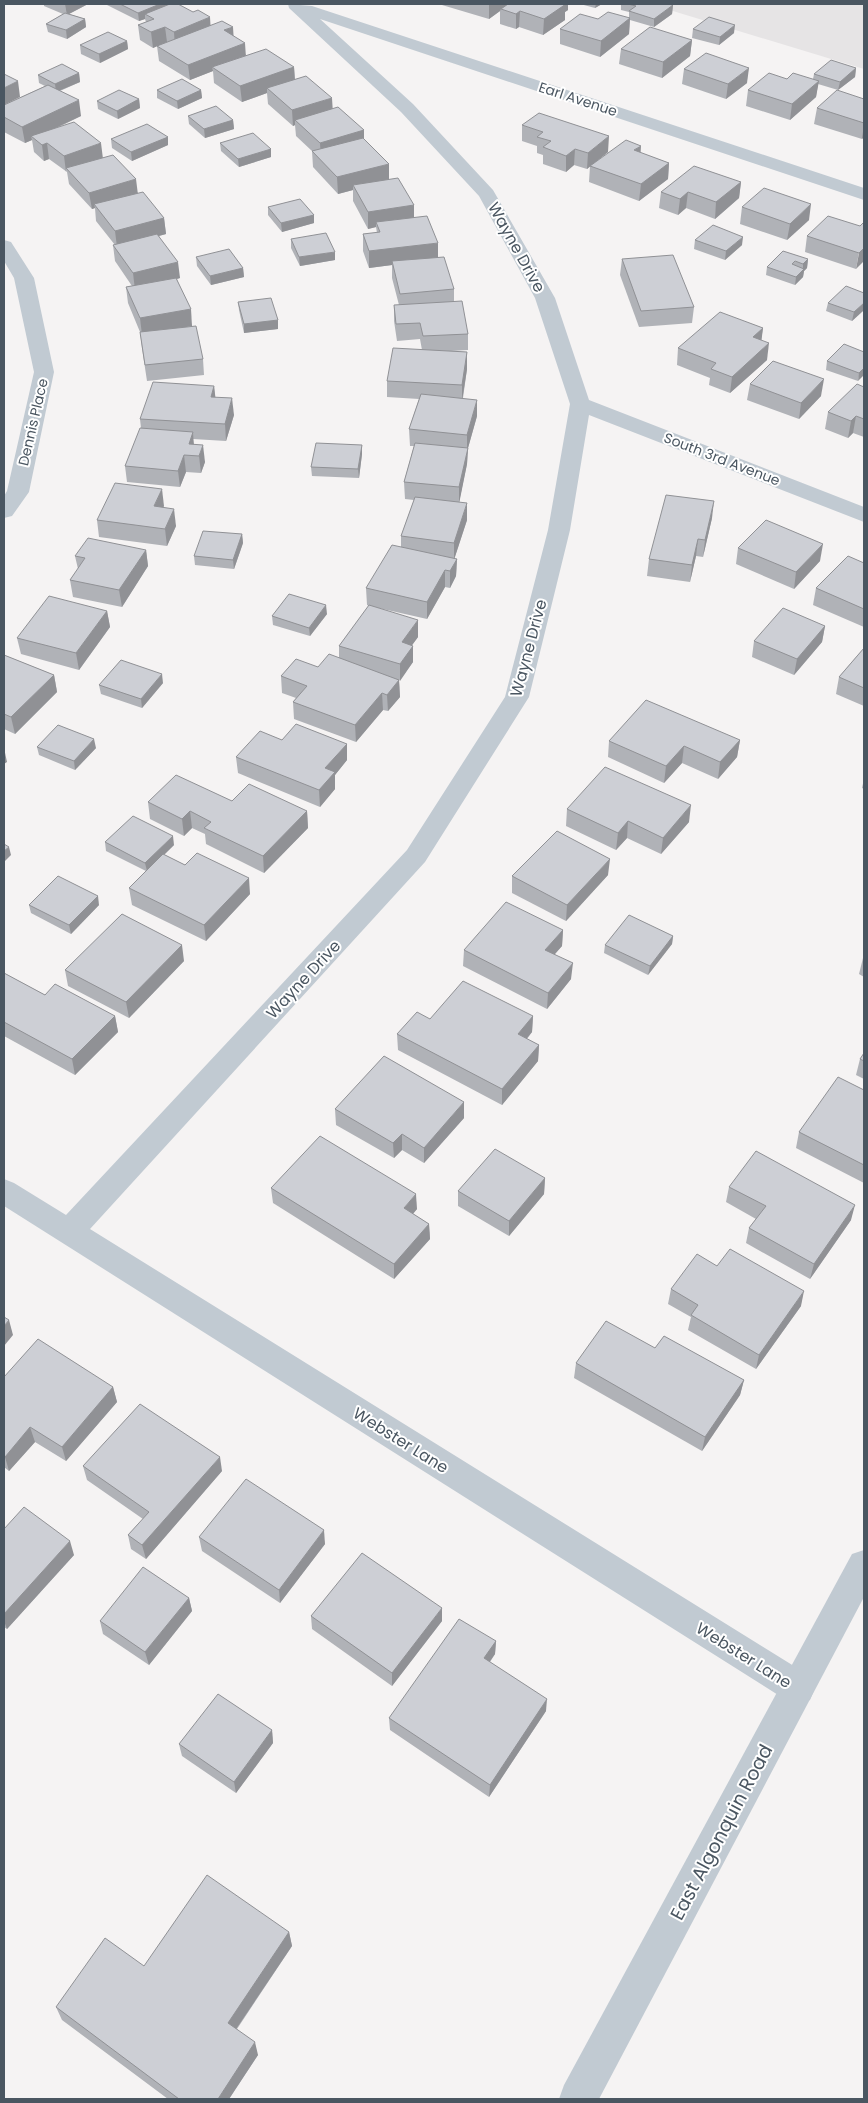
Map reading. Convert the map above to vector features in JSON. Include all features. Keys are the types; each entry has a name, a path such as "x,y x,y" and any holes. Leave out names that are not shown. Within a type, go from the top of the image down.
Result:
{"street":[{"name":"Earl Avenue","path":"293,4 864,194"},
{"name":"Wayne Drive","path":"69,1232 416,856 517,697 558,530 580,404 545,298 487,194 407,108 293,4"},
{"name":"Dennis Place","path":"4,246 24,278 44,372 18,492 4,511"},
{"name":"South 3rd Avenue","path":"580,404 864,515"},
{"name":"Webster Lane","path":"4,1191 798,1688"},
{"name":"East Algonquin Road","path":"578,2099 864,1564"}],"shaded area":[{"path":"650,4 864,4 864,69"}],"building":[{"path":"120,4 160,4 138,13"},
{"path":"170,4 178,4 193,12 198,10 210,17 174,32 165,27 151,32 138,25 154,19 145,14"},
{"path":"508,4 566,4 544,19 520,11 516,14 501,9"},
{"path":"628,4 673,5 654,19 629,11 636,6"},
{"path":"608,12 630,18 601,41 560,29 580,14 598,19"},
{"path":"65,13 85,19 66,30 46,24"},
{"path":"709,17 735,25 720,37 693,29"},
{"path":"222,21 233,27 224,30 245,43 188,65 157,46"},
{"path":"650,27 692,40 663,62 621,49"},
{"path":"108,32 127,41 99,54 80,45"},
{"path":"266,49 294,67 240,86 212,67"},
{"path":"706,53 749,68 728,84 684,69"},
{"path":"831,60 856,68 840,82 814,74"},
{"path":"62,64 79,73 55,84 38,75"},
{"path":"769,73 787,79 793,73 819,81 792,104 748,90"},
{"path":"4,74 18,81 4,88"},
{"path":"306,76 332,98 292,110 267,88"},
{"path":"182,79 201,90 177,101 157,90"},
{"path":"48,85 79,100 22,127 4,117 4,105"},
{"path":"119,90 139,99 117,111 97,101"},
{"path":"837,90 864,99 864,123 817,108"},
{"path":"216,106 233,120 204,129 188,116"},
{"path":"338,107 364,130 320,143 295,120"},
{"path":"539,113 609,136 588,153 575,149 566,156 543,147 551,141 537,137 543,132 522,125"},
{"path":"74,122 101,143 64,156 47,143 42,145 31,136"},
{"path":"147,124 168,137 131,152 111,139"},
{"path":"253,133 271,149 238,159 220,143"},
{"path":"363,138 389,164 337,177 312,151"},
{"path":"626,140 641,146 634,150 669,163 641,184 590,166"},
{"path":"113,155 136,179 89,193 66,168"},
{"path":"694,166 741,182 716,202 688,192 680,199 661,192"},
{"path":"398,178 414,205 368,212 353,185"},
{"path":"764,188 811,204 790,224 742,207"},
{"path":"143,192 164,218 115,231 94,204"},
{"path":"300,199 314,215 281,223 268,207"},
{"path":"427,216 438,243 369,251 363,234 380,232 376,222"},
{"path":"828,216 860,226 864,223 864,248 859,253 807,236"},
{"path":"713,225 743,237 726,251 695,240"},
{"path":"326,233 335,252 299,257 291,239"},
{"path":"157,234 178,262 133,273 113,245"},
{"path":"229,249 243,268 210,276 196,257"},
{"path":"783,251 808,259 803,264 795,261 792,264 804,269 796,277 767,267"},
{"path":"673,255 694,307 641,311 622,259"},
{"path":"444,257 454,289 400,294 392,261"},
{"path":"176,278 191,309 140,318 126,287"},
{"path":"846,286 864,293 864,303 854,312 828,303"},
{"path":"271,298 278,320 244,324 238,302"},
{"path":"462,301 468,334 423,336 420,323 396,324 394,305"},
{"path":"720,312 763,328 753,337 769,343 732,377 711,369 716,363 678,348"},
{"path":"196,326 203,359 145,365 140,332"},
{"path":"844,344 864,352 864,368 859,373 827,361"},
{"path":"393,348 467,352 462,385 387,381"},
{"path":"773,361 824,379 801,403 750,384"},
{"path":"153,382 214,386 211,397 232,398 225,424 140,419"},
{"path":"857,384 864,387 864,419 856,416 851,421 828,412"},
{"path":"421,394 477,400 467,435 409,429"},
{"path":"140,428 193,432 189,444 203,445 199,456 184,455 178,471 125,466"},
{"path":"316,443 362,445 358,469 311,467"},
{"path":"415,443 468,448 459,487 404,482"},
{"path":"115,483 162,489 154,506 174,509 165,529 97,520"},
{"path":"666,495 714,501 705,540 698,539 692,565 649,559"},
{"path":"415,497 467,503 454,543 401,536"},
{"path":"766,520 823,544 796,572 738,548"},
{"path":"203,531 242,534 233,560 194,556"},
{"path":"88,538 146,550 119,590 70,580 85,558 75,556"},
{"path":"392,545 457,559 450,571 445,570 427,602 366,588"},
{"path":"848,556 864,563 864,609 816,588"},
{"path":"289,594 326,605 309,628 272,616"},
{"path":"49,596 107,611 76,653 17,638"},
{"path":"369,605 418,620 402,642 413,646 400,664 339,646"},
{"path":"783,608 825,626 797,659 754,641"},
{"path":"864,648 864,688 839,677"},
{"path":"329,654 399,680 387,695 382,693 355,725 293,702 307,686 281,676 296,659 318,667"},
{"path":"4,655 54,675 11,717 4,714"},
{"path":"121,660 162,674 141,699 99,685"},
{"path":"646,700 740,740 720,762 684,746 666,766 609,741"},
{"path":"296,724 347,744 325,768 335,772 319,790 236,757 260,731 282,740"},
{"path":"58,725 94,739 74,761 37,747"},
{"path":"605,767 691,805 663,838 628,821 618,833 567,809"},
{"path":"176,775 232,801 249,784 307,811 263,856 204,828 211,822 190,811 182,819 148,802"},
{"path":"133,816 173,836 145,863 105,842"},
{"path":"557,831 610,859 567,905 512,876"},
{"path":"4,844 9,847 4,851"},
{"path":"197,853 249,878 204,925 129,888 163,854 185,865"},
{"path":"58,876 98,896 69,925 29,905"},
{"path":"506,902 563,930 545,950 573,963 548,993 464,950"},
{"path":"122,914 182,945 126,1002 65,970"},
{"path":"629,915 673,936 650,966 605,945"},
{"path":"4,973 45,995 55,984 115,1016 72,1059 4,1022"},
{"path":"463,981 533,1016 518,1034 539,1045 502,1089 397,1034 417,1012 430,1019"},
{"path":"864,1053 864,1061 860,1059"},
{"path":"384,1056 464,1102 424,1148 402,1134 393,1143 335,1109"},
{"path":"838,1077 864,1090 864,1165 799,1132"},
{"path":"320,1136 416,1194 404,1208 429,1224 394,1264 271,1188"},
{"path":"495,1149 545,1178 509,1221 458,1191"},
{"path":"756,1151 855,1205 814,1264 749,1228 766,1206 729,1187"},
{"path":"730,1249 804,1291 759,1355 691,1315 698,1305 671,1289 697,1254 717,1266"},
{"path":"4,1317 9,1320 4,1326"},
{"path":"606,1321 655,1348 664,1336 744,1380 705,1437 576,1363"},
{"path":"38,1339 113,1387 62,1447 30,1427 5,1457 4,1377"},
{"path":"140,1404 220,1457 142,1545 128,1535 149,1512 83,1466"},
{"path":"246,1479 324,1530 279,1590 199,1537"},
{"path":"24,1507 70,1541 4,1614 4,1529"},
{"path":"362,1553 442,1608 392,1673 311,1616"},
{"path":"143,1567 189,1598 145,1652 100,1621"},
{"path":"459,1619 496,1641 484,1658 547,1699 490,1785 389,1718"},
{"path":"218,1694 272,1730 234,1782 179,1744"},
{"path":"207,1875 289,1932 228,2023 255,2042 218,2099 179,2099 56,2007 105,1938 144,1966"}]}
